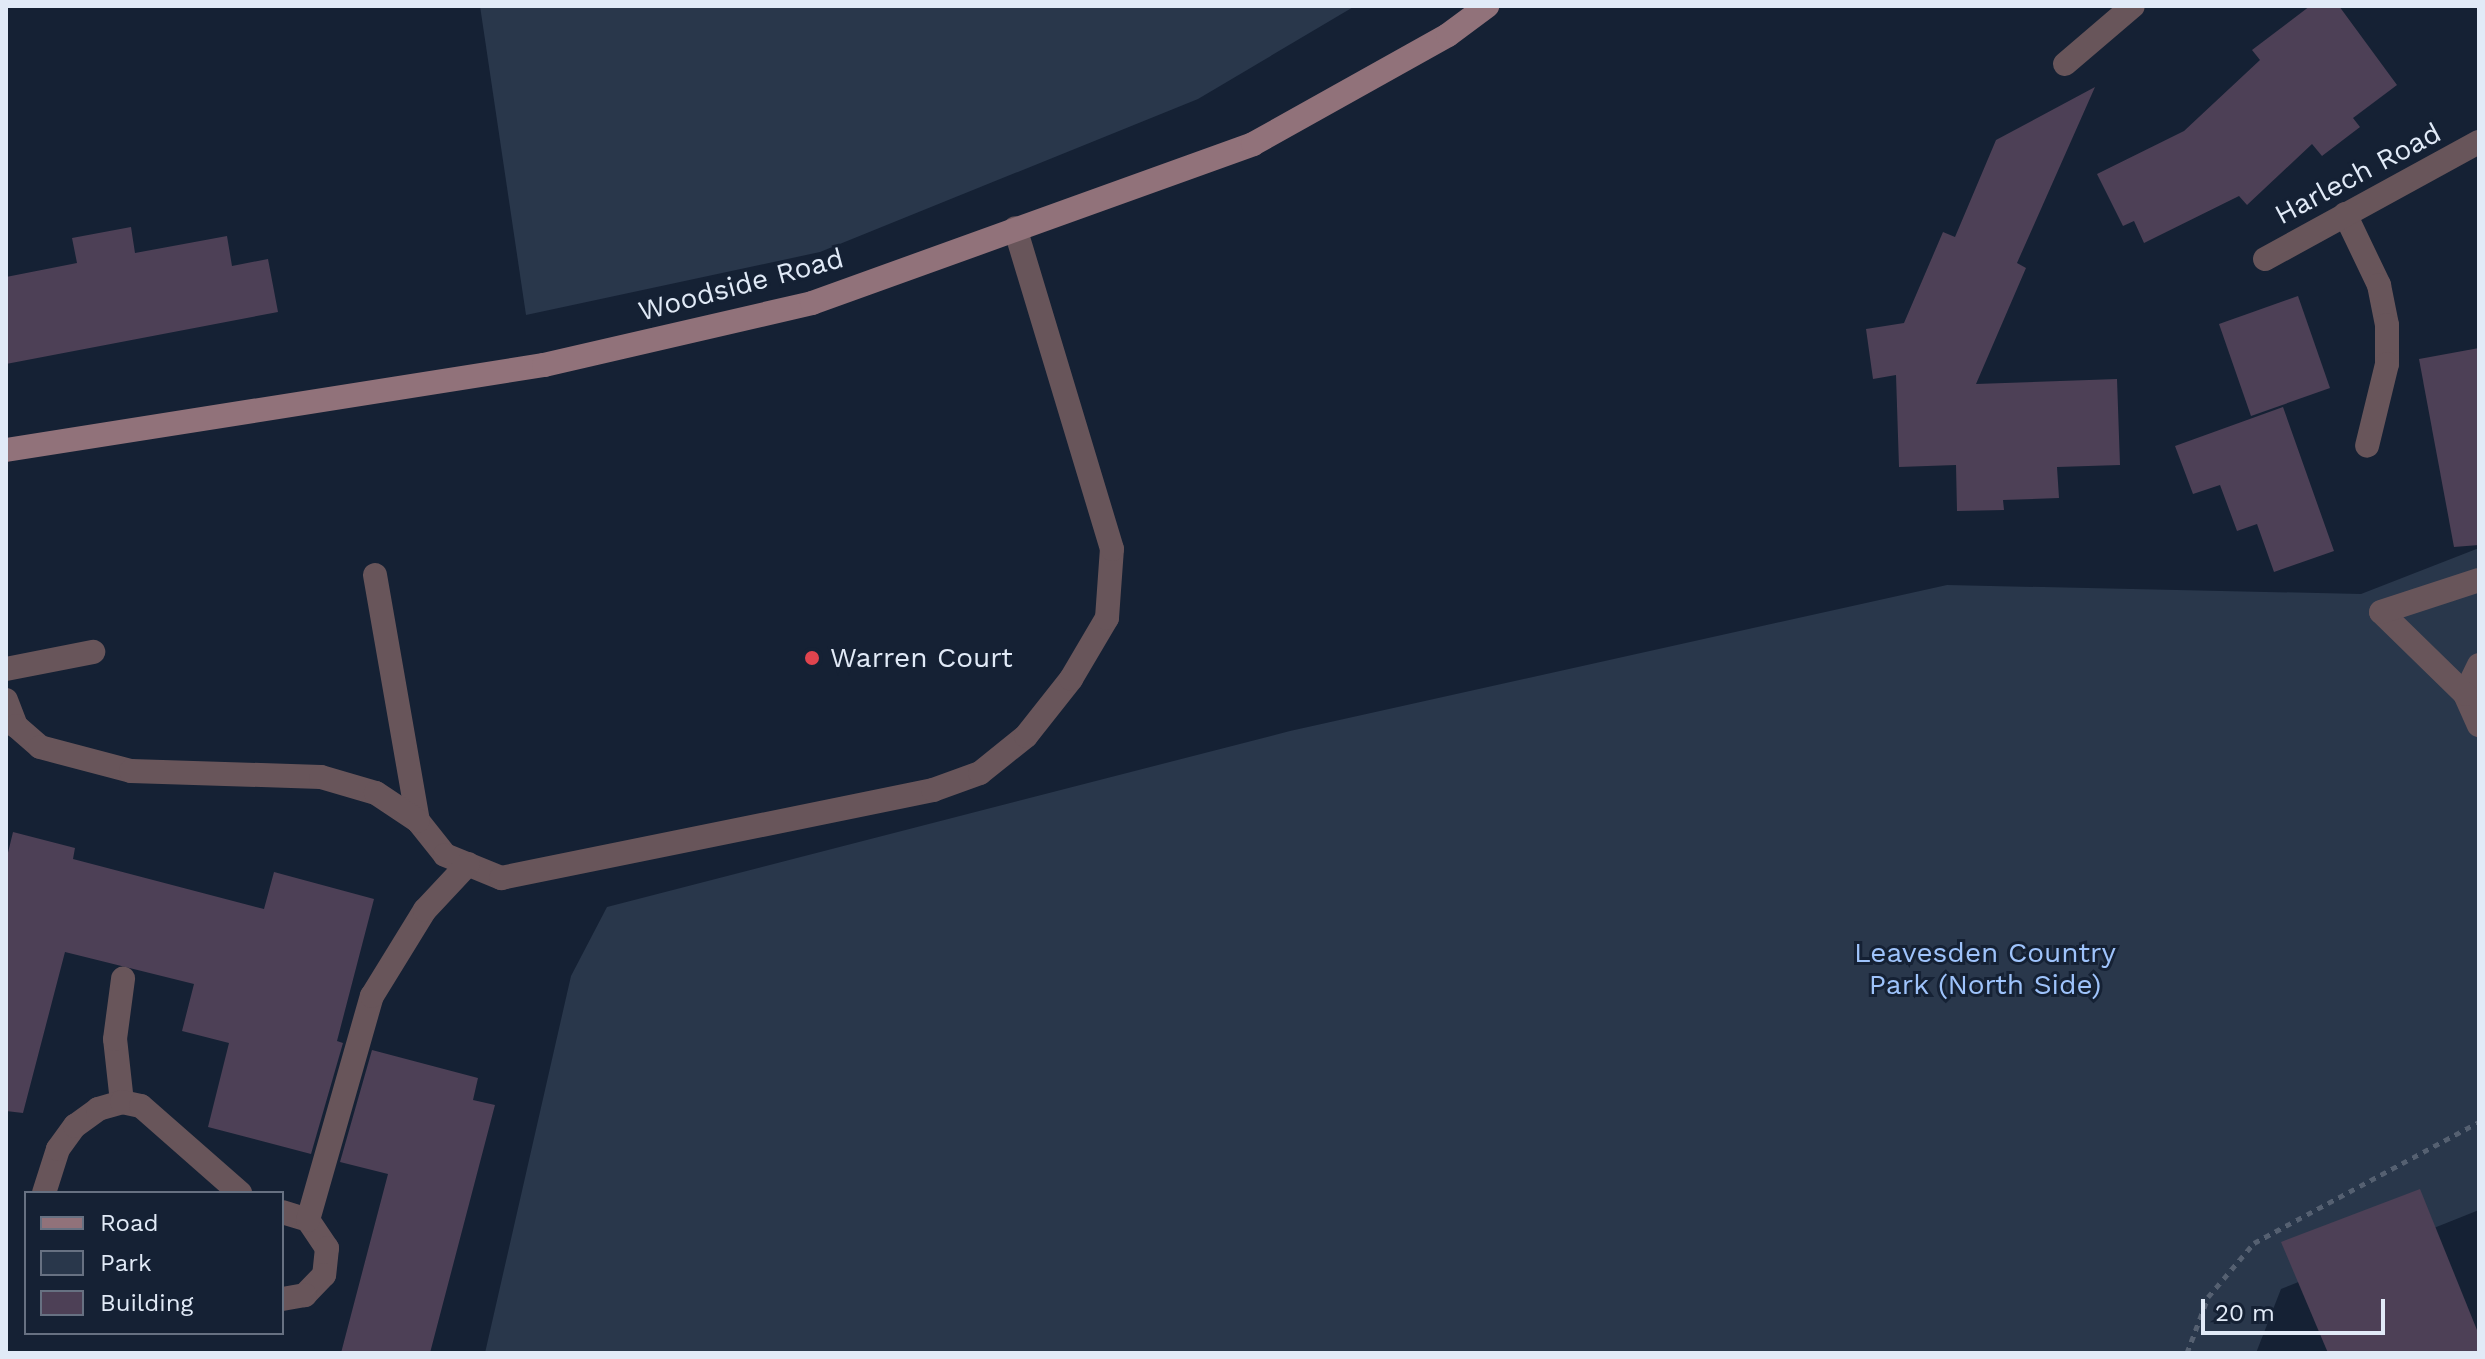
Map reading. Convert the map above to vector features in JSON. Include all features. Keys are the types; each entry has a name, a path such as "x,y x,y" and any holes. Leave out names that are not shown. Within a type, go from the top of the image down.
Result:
{"street":[{"name":"Woodside Road","path":"6,450 544,365 812,303 1253,144 1448,35 1487,6"},
{"path":"2065,64 2133,6"},
{"name":"Harlech Road","path":"2265,259 2479,142"},
{"path":"2345,214 2379,285 2387,325 2387,364 2367,446"},
{"path":"6,700 16,726 40,747 131,771 321,777 376,793 418,821 445,855 501,878 933,790 980,773 1026,736 1071,679 1107,618 1112,549 1015,228"},
{"path":"375,575 418,821"},
{"path":"2479,580 2381,612 2465,694 2479,725"},
{"path":"6,669 93,652"},
{"path":"2465,694 2479,665"},
{"path":"308,1220 372,996 425,910 468,864"},
{"path":"122,1102 115,1039 123,979"},
{"path":"45,1191 58,1149 75,1126 98,1109 122,1102 141,1106 238,1191"},
{"path":"284,1213 308,1220 327,1248 324,1275 305,1295 284,1299"}],"path":[{"path":"2187,1353 2208,1297 2254,1243 2479,1122"}],"green space":[{"path":"480,6 1355,6 1198,99 820,252 526,315"},
{"name":"Leavesden Country Park (North Side)","path":"2479,548 2479,1210 2281,1289 2256,1353 485,1353 571,976 607,907 1290,731 1947,585 2361,594"}],"building":[{"path":"2310,6 2339,6 2397,85 2353,118 2360,127 2322,156 2312,144 2247,205 2239,196 2144,243 2134,221 2123,226 2097,174 2184,131 2260,60 2252,50"},
{"path":"2095,87 2017,263 2026,268 1976,384 2117,379 2120,465 2057,467 2059,498 2003,500 2004,510 1957,511 1956,465 1899,467 1896,375 1873,379 1866,329 1904,323 1943,232 1955,237 1996,140"},
{"path":"131,227 135,253 227,236 232,266 268,259 278,312 6,364 6,277 77,263 72,238"},
{"path":"2298,296 2330,388 2251,416 2219,324"},
{"path":"2479,348 2479,545 2454,547 2419,359"},
{"path":"2283,407 2334,551 2274,572 2257,524 2237,531 2220,485 2193,494 2175,446"},
{"path":"13,832 75,848 73,859 264,909 274,872 374,899 337,1041 343,1043 311,1154 208,1127 229,1043 182,1031 194,984 65,952 23,1113 6,1111 6,861"},
{"path":"372,1050 478,1078 473,1100 495,1105 430,1353 341,1353 388,1174 340,1162"},
{"path":"2420,1189 2479,1335 2479,1353 2328,1353 2281,1242"}],"place":[{"name":"Warren Court","path":"812,658"}]}
